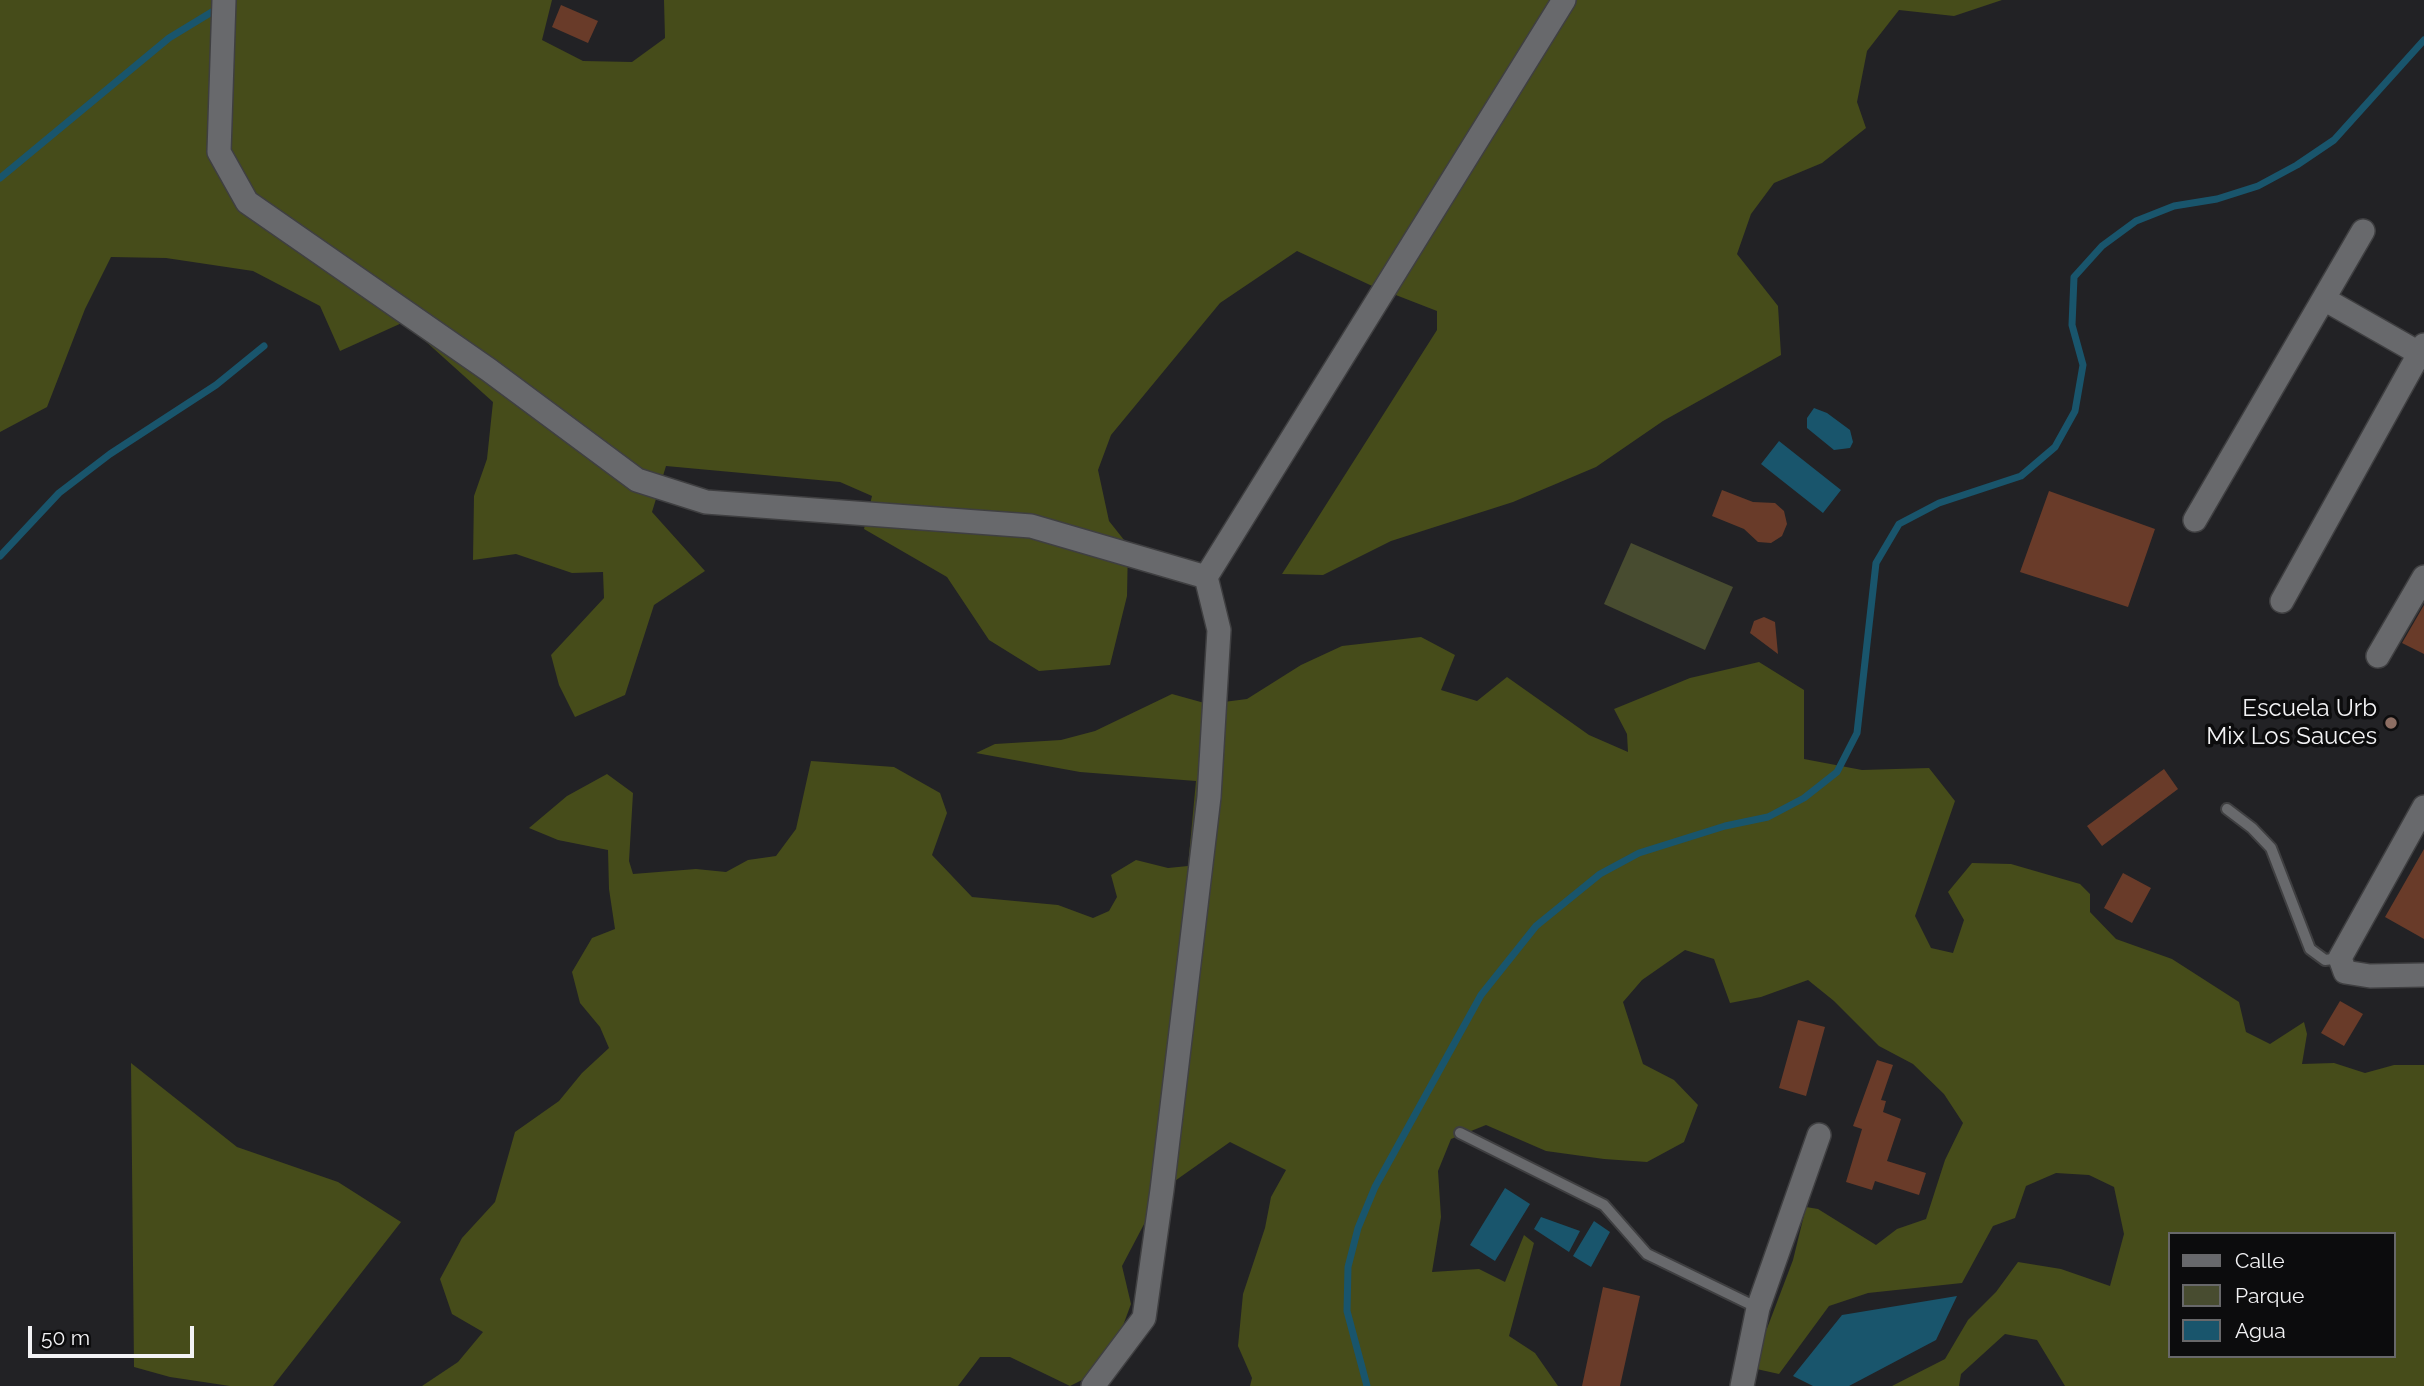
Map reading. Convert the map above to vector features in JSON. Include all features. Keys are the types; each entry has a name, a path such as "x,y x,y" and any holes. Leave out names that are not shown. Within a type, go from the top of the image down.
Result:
{"street":[{"path":"224,0 219,152 247,202 489,370 637,481 706,502 1031,526 1206,577"},
{"path":"1093,1386 1144,1318 1209,797 1219,630 1206,577 1564,0"},
{"path":"2195,520 2363,230"},
{"path":"2281,601 2422,352 2324,299"},
{"path":"2378,656 2424,577"},
{"path":"2424,807 2340,958 2345,972 2370,976 2424,975"},
{"path":"1742,1386 1758,1308 1819,1135"}],"lane":[{"path":"2227,809 2252,828 2271,848 2310,949 2325,960 2340,958"},
{"path":"1461,1133 1604,1205 1647,1254 1758,1308"}],"green space":[{"path":"0,0 552,0 542,40 583,61 632,62 665,38 664,0 2002,0 1954,16 1899,10 1867,51 1857,102 1866,128 1822,163 1774,183 1751,214 1737,254 1778,306 1781,355 1663,421 1596,467 1513,502 1391,541 1323,575 1282,574 1437,330 1437,311 1370,285 1297,251 1220,303 1111,435 1098,470 1109,521 1128,545 1127,596 1110,665 1039,671 989,640 947,577 864,529 872,496 840,482 666,466 652,512 705,571 654,605 625,695 575,717 559,685 551,655 604,598 603,572 572,573 516,554 473,560 474,496 487,459 493,402 404,322 340,351 320,306 253,271 166,258 111,257 85,309 47,407 0,432"},
{"path":"1631,543 1733,587 1705,650 1604,604"},
{"path":"1421,637 1455,655 1441,690 1477,701 1507,677 1589,735 1628,752 1627,734 1614,709 1690,678 1759,662 1804,690 1804,759 1862,770 1929,768 1955,801 1915,916 1931,948 1953,953 1964,920 1948,892 1972,863 2011,864 2080,884 2090,894 2090,912 2116,939 2172,959 2239,1002 2246,1032 2270,1044 2304,1022 2307,1034 2302,1064 2334,1063 2365,1073 2394,1065 2424,1065 2424,1386 2065,1386 2037,1340 2005,1334 1961,1374 1959,1386 1892,1386 1945,1359 1968,1320 1996,1292 2018,1262 2061,1269 2110,1286 2124,1234 2114,1187 2089,1175 2056,1173 2026,1186 2015,1218 1993,1226 1962,1283 1868,1293 1829,1306 1779,1374 1752,1368 1793,1260 1806,1207 1818,1209 1876,1245 1897,1229 1926,1219 1945,1160 1963,1123 1944,1094 1913,1064 1879,1046 1834,1001 1808,980 1761,997 1730,1003 1714,959 1685,950 1642,980 1623,1002 1643,1064 1674,1080 1698,1105 1684,1142 1647,1162 1604,1159 1546,1151 1486,1125 1451,1139 1438,1171 1441,1217 1432,1272 1479,1269 1505,1282 1524,1235 1534,1243 1509,1336 1535,1353 1558,1386 1250,1386 1252,1378 1238,1346 1243,1294 1265,1228 1271,1197 1286,1170 1230,1142 1162,1190 1122,1266 1131,1304 1114,1350 1090,1376 1070,1386 1010,1357 980,1357 958,1386 422,1386 458,1362 483,1332 452,1314 440,1279 462,1238 495,1202 515,1132 559,1101 582,1073 609,1048 600,1027 580,1003 572,972 592,938 615,929 609,889 608,850 558,840 529,828 567,796 607,774 633,793 629,861 633,874 696,869 726,872 748,860 776,856 796,829 811,761 894,767 940,793 947,813 932,855 972,897 1058,905 1093,918 1109,911 1117,897 1111,875 1136,860 1168,868 1188,866 1196,781 1080,772 976,753 995,744 1061,740 1095,731 1172,694 1208,704 1247,699 1301,665 1342,646"},
{"path":"131,1063 237,1147 338,1182 401,1222 273,1386 230,1386 170,1377 134,1367"}],"water":[{"path":"1814,408 1827,413 1850,430 1853,442 1850,448 1834,450 1807,428 1807,418"},
{"path":"1779,441 1841,490 1823,513 1761,464"},
{"path":"1505,1188 1530,1204 1495,1261 1470,1245"},
{"path":"1541,1217 1580,1231 1569,1252 1534,1229"},
{"path":"1594,1221 1610,1232 1591,1267 1573,1256"},
{"path":"1957,1296 1936,1340 1849,1386 1813,1386 1793,1376 1842,1315"}],"building":[{"path":"561,5 598,21 588,43 552,27"},
{"path":"1722,490 1753,502 1775,503 1784,511 1787,524 1782,536 1771,543 1758,542 1744,529 1712,516"},
{"path":"2049,491 2155,529 2128,607 2020,572"},
{"path":"2424,605 2424,654 2402,643"},
{"path":"1764,617 1775,622 1778,654 1750,633 1754,621"},
{"path":"2164,769 2178,789 2102,846 2087,826"},
{"path":"2424,849 2424,939 2385,917"},
{"path":"2123,873 2151,888 2132,923 2104,908"},
{"path":"2340,1001 2363,1014 2344,1046 2321,1033"},
{"path":"1798,1020 1825,1027 1806,1096 1779,1088"},
{"path":"1877,1060 1893,1065 1881,1100 1886,1101 1883,1112 1901,1119 1887,1161 1926,1173 1919,1195 1875,1181 1872,1190 1846,1182 1862,1129 1853,1126"},
{"path":"1603,1287 1640,1296 1620,1386 1582,1386"}],"waterway":[{"path":"0,178 169,38 220,7"},
{"path":"1367,1386 1347,1311 1348,1267 1358,1228 1375,1187 1481,995 1536,926 1600,874 1639,853 1725,826 1768,817 1804,798 1837,772 1857,733 1876,563 1899,524 1939,503 2021,476 2055,447 2075,411 2083,365 2072,325 2074,277 2102,246 2136,221 2174,206 2217,199 2258,186 2297,165 2334,140 2424,40"},
{"path":"0,556 59,493 110,454 216,385 264,346"}],"place":[{"name":"Escuela Urb Mix Los Sauces","path":"2391,723"}]}
